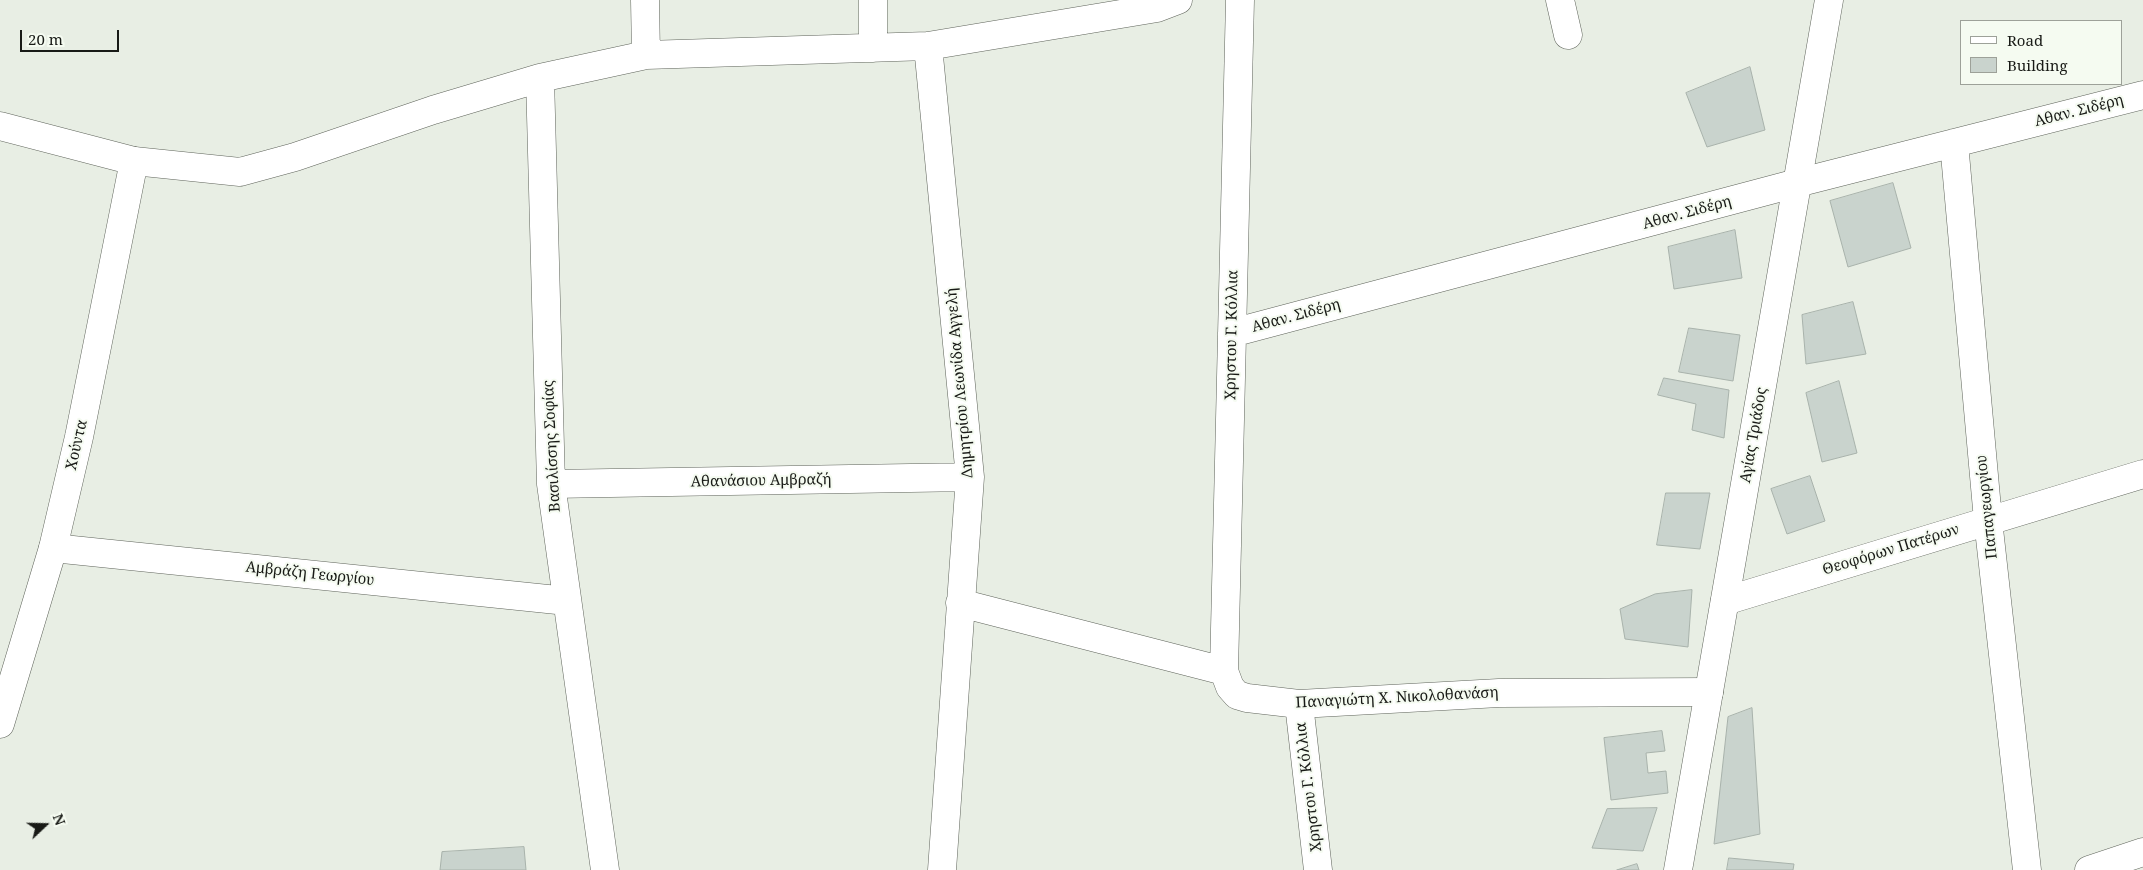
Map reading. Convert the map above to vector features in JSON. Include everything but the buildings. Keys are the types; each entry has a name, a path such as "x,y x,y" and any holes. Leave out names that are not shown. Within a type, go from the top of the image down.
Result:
{"street":[{"path":"645,0 646,54"},
{"path":"873,0 873,48"},
{"path":"0,126 134,161 240,172 295,157 433,110 540,78 646,54 928,46 1157,8 1178,0"},
{"name":"Χρηστου Γ. Κόλλια","path":"1224,671 1240,0"},
{"path":"1560,0 1568,34"},
{"name":"Αγίας Τριάδος","path":"1678,870 1829,0"},
{"name":"Δημητρίου Λεωνίδα Αγγελή","path":"928,46 970,477 942,870"},
{"name":"Βασιλίσσης Σοφίας","path":"540,78 551,484 605,870"},
{"name":"Αθαν. Σιδέρη","path":"1232,333 1797,182 2143,95"},
{"name":"Παπαγεωργίου","path":"1954,143 1988,520 2027,870"},
{"name":"Χούντα","path":"0,724 53,548 79,437 134,161"},
{"name":"Θεοφόρων Πατέρων","path":"1725,601 2143,474"},
{"name":"Αθανάσιου Αμβραζή","path":"551,484 970,477"},
{"name":"Αμβράζη Γεωργίου","path":"53,548 567,601"},
{"path":"960,603 1224,671"},
{"name":"Παναγιώτη Χ. Νικολοθανάση","path":"1224,671 1230,688 1237,695 1247,698 1299,704 1499,693 1709,692"},
{"name":"Χρηστου Γ. Κόλλια","path":"1299,704 1318,870"},
{"path":"2089,870 2143,852"}]}
